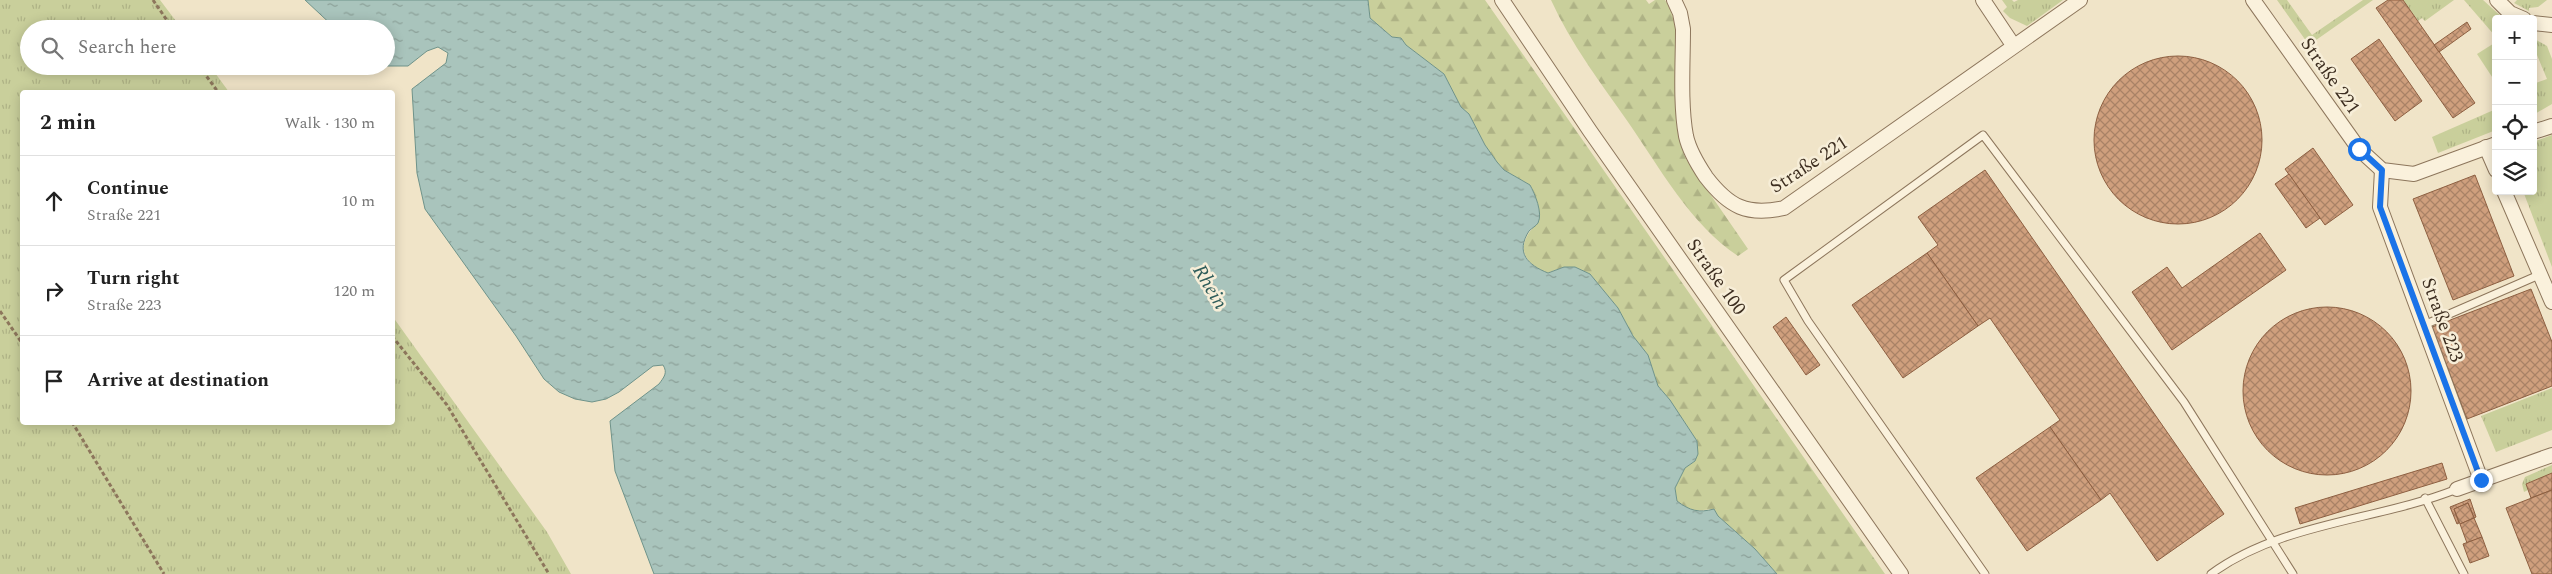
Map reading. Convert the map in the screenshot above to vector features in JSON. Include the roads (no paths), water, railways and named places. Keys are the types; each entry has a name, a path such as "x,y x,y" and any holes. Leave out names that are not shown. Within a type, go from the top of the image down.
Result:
{"street":[{"name":"Straße 100","path":"1502,0 1596,139 1901,574"},
{"name":"Straße 221","path":"1674,0 1680,13 1683,29 1686,136 1699,167 1718,192 1732,204 1766,212 1784,208 2013,45 2080,0"},
{"path":"1983,0 2013,45"},
{"name":"Straße 221","path":"2253,0 2359,149 2382,170"},
{"path":"2497,0 2515,15"},
{"path":"2537,23 2552,25"},
{"path":"2537,131 2552,126"},
{"path":"2382,170 2414,174 2491,146"},
{"name":"Straße 223","path":"2382,170 2380,207 2481,480"},
{"path":"2506,195 2552,302"},
{"path":"2457,489 2552,455"}],"lane":[{"path":"1984,574 1808,321 1784,280 1983,135 2184,402 2274,541 2293,574"},
{"path":"2424,325 2539,274"},
{"path":"2211,574 2235,557 2274,541 2457,489"},
{"path":"2425,498 2464,574"}],"water":[{"name":"Rhein","path":"305,0 1368,0 1370,18 1392,37 1401,38 1406,45 1444,74 1461,107 1469,114 1485,145 1497,162 1504,170 1530,185 1540,214 1538,223 1529,231 1525,239 1523,246 1526,257 1535,266 1548,273 1564,267 1575,267 1590,274 1618,308 1633,336 1648,355 1658,386 1670,400 1697,441 1698,454 1695,461 1685,468 1675,488 1677,501 1695,510 1714,509 1718,516 1755,549 1777,574 654,574 615,471 610,421 659,384 665,373 663,365 653,366 619,392 606,399 592,402 575,399 559,392 544,379 516,336 425,209 417,173 412,89 446,63 448,53 438,47 427,51 408,66 395,66 395,20 326,20"}]}
